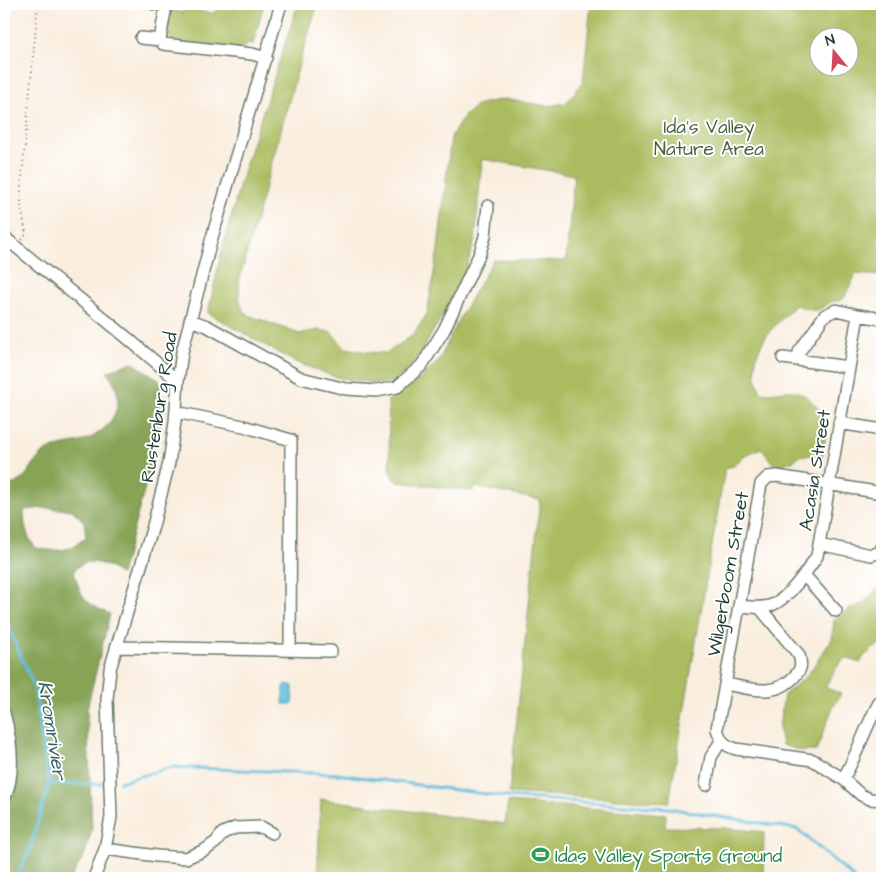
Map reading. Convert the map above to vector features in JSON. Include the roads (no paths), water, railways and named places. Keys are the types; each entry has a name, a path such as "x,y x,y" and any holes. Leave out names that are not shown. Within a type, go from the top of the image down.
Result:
{"street":[{"path":"154,4 166,4 160,40"},
{"name":"Rustenburg Road","path":"94,878 105,848 111,817 107,699 110,669 153,526 167,472 182,352 190,320 232,168 282,4"},
{"path":"141,38 160,40 163,44 169,46 252,54 266,58"},
{"path":"190,320 207,326 301,378 346,389 377,391 397,387 422,365 444,330 480,253 485,236 488,206"},
{"path":"7,239 178,381"},
{"path":"799,360 799,352 825,315 836,310 882,319"},
{"name":"Acasia Street","path":"760,608 773,605 798,584 818,556 858,315"},
{"path":"783,358 848,367"},
{"path":"176,412 243,426 291,440 290,650"},
{"path":"839,423 882,430"},
{"name":"Wilgerboom Street","path":"721,741 717,729 761,484 768,477 777,476 829,484"},
{"path":"829,484 882,494"},
{"path":"819,544 871,555 880,552 882,547"},
{"path":"804,575 836,611"},
{"path":"726,684 768,691 778,689 800,671 799,655 760,608 740,606"},
{"path":"116,647 331,651"},
{"path":"843,779 879,703"},
{"path":"4,713 10,734 11,768 8,791 4,799"},
{"path":"706,785 711,757 721,741 727,746 736,749 813,760 843,779 861,795 870,799 882,800"},
{"path":"105,848 156,856 186,858 205,850 216,842 223,833 235,828 260,826 272,833"}],"water":[{"path":"287,684 293,686 293,704 283,704 284,686"}],"waterway":[{"name":"Kromrivier","path":"4,617 34,686 49,784 29,852 16,878"},
{"path":"120,782 172,767 337,774 508,797 668,808 797,829 854,878"},
{"path":"49,784 105,784"}],"place":[{"name":"Idas Valley Sports Ground","path":"541,855"}],"park label":[{"name":"Ida's Valley Nature Area","path":"709,137"}]}
